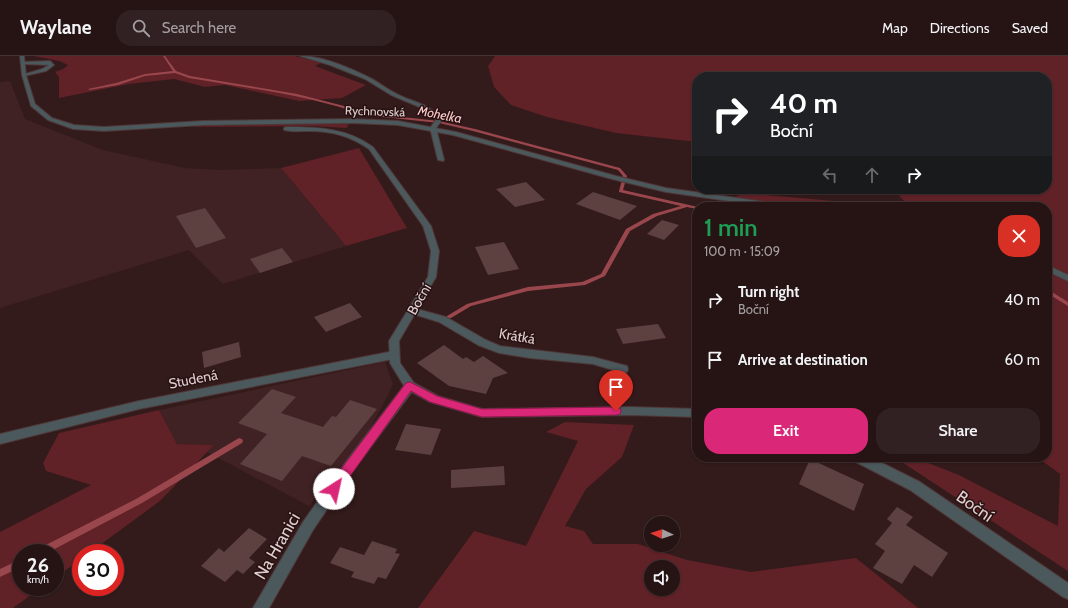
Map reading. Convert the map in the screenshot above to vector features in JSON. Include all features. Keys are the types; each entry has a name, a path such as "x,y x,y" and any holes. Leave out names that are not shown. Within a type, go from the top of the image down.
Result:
{"street":[{"name":"Rychnovská","path":"22,56 24,75 33,105 45,116 61,124 73,127 92,129 203,123 369,121 436,124 636,184 692,194"},
{"path":"302,56 332,64 367,78 393,94 431,110 436,124 441,160"},
{"path":"23,63 50,62 52,65 44,70 24,75"},
{"name":"Boční","path":"160,126 178,129 326,130 348,134 360,139 371,148 426,226 435,251 432,278 394,341 394,355"},
{"name":"Rychnovská","path":"694,194 751,202"},
{"path":"1052,270 1068,278"},
{"name":"Krátká","path":"413,311 434,316 479,342 499,349 589,360 611,364 623,369"},
{"path":"394,355 395,363 410,386 434,399 482,413 631,410 692,413"},
{"name":"Studená","path":"0,439 139,405 394,355"},
{"name":"Na Hranici","path":"261,608 308,526 351,464 410,386"},
{"name":"Boční","path":"868,462 915,486 1068,592"}],"shaded area":[{"path":"34,56 295,56 321,63 315,66 366,85 342,98 299,101 225,85 205,87 174,79 129,84 59,98 59,77 55,72 68,65 59,61"},
{"path":"495,56 1068,56 1068,571 902,462 926,462 959,475 1058,526 1060,474 1044,462 1052,462 1052,202 846,202 904,201 898,194 1052,194 1052,72 692,72 692,141 616,133 547,117 511,105 494,87 488,66"},
{"path":"10,81 25,119 103,150 185,168 221,170 281,168 346,246 223,284 189,250 0,308 0,82"},
{"path":"349,123 347,128 310,126 195,127 197,125"},
{"path":"359,148 407,228 346,246 281,168"},
{"path":"740,194 846,202 727,202"},
{"path":"385,362 393,384 388,395 368,432 309,506 207,452 214,445 177,444 159,410"},
{"path":"159,410 177,444 214,445 160,501 101,544 72,544 72,566 64,571 64,544 12,544 12,596 30,596 13,608 0,608 0,532 91,485 46,471 43,463 59,433"},
{"path":"565,422 634,425 622,457 586,489 565,526 584,531 593,544 638,544 644,546 644,552 662,552 687,560 751,572 856,558 918,608 418,608 474,531 526,546 578,441 546,432"}],"building":[{"path":"526,182 545,200 515,207 496,189"},
{"path":"593,192 637,206 620,220 576,204"},
{"path":"205,208 226,238 196,248 176,216"},
{"path":"662,220 679,225 664,240 647,234"},
{"path":"504,242 519,269 488,275 475,247"},
{"path":"282,248 293,262 260,273 250,259"},
{"path":"350,303 362,317 326,332 314,317"},
{"path":"658,324 666,338 623,344 616,329"},
{"path":"239,342 241,357 204,368 202,352"},
{"path":"444,345 463,359 466,357 474,362 483,356 508,373 493,378 486,394 449,386 417,363"},
{"path":"272,389 296,397 281,413 323,427 332,416 336,417 350,400 377,409 331,466 302,456 282,481 240,464 267,434 238,423"},
{"path":"406,424 441,429 431,455 395,450"},
{"path":"809,462 816,462 864,484 854,511 799,484"},
{"path":"504,466 505,485 451,488 451,470"},
{"path":"897,507 913,517 906,525 948,553 932,577 914,565 902,584 873,568 885,551 875,544 892,523 887,519"},
{"path":"249,528 267,539 249,558 255,562 243,574 237,570 225,582 201,566 219,548 224,552"},
{"path":"372,541 397,549 395,553 400,554 386,579 378,577 374,584 351,577 354,572 330,563 340,547 364,555"}],"waterway":[{"name":"Mohelka","path":"164,56 175,72"},
{"path":"90,89 117,84 145,75 175,72"},
{"name":"Mohelka","path":"175,72 189,77 297,95 355,110 364,114 439,122 474,130 619,169 625,176 621,191 692,207"},
{"path":"449,317 469,305 528,289 583,284 603,275 628,230 655,215 686,206"},
{"name":"Mohelka","path":"1052,294 1068,304"},
{"path":"56,544 139,501 239,441"},
{"path":"0,573 12,567"}],"route":[{"path":"334,489 410,386 434,399 482,413 616,411"}]}
